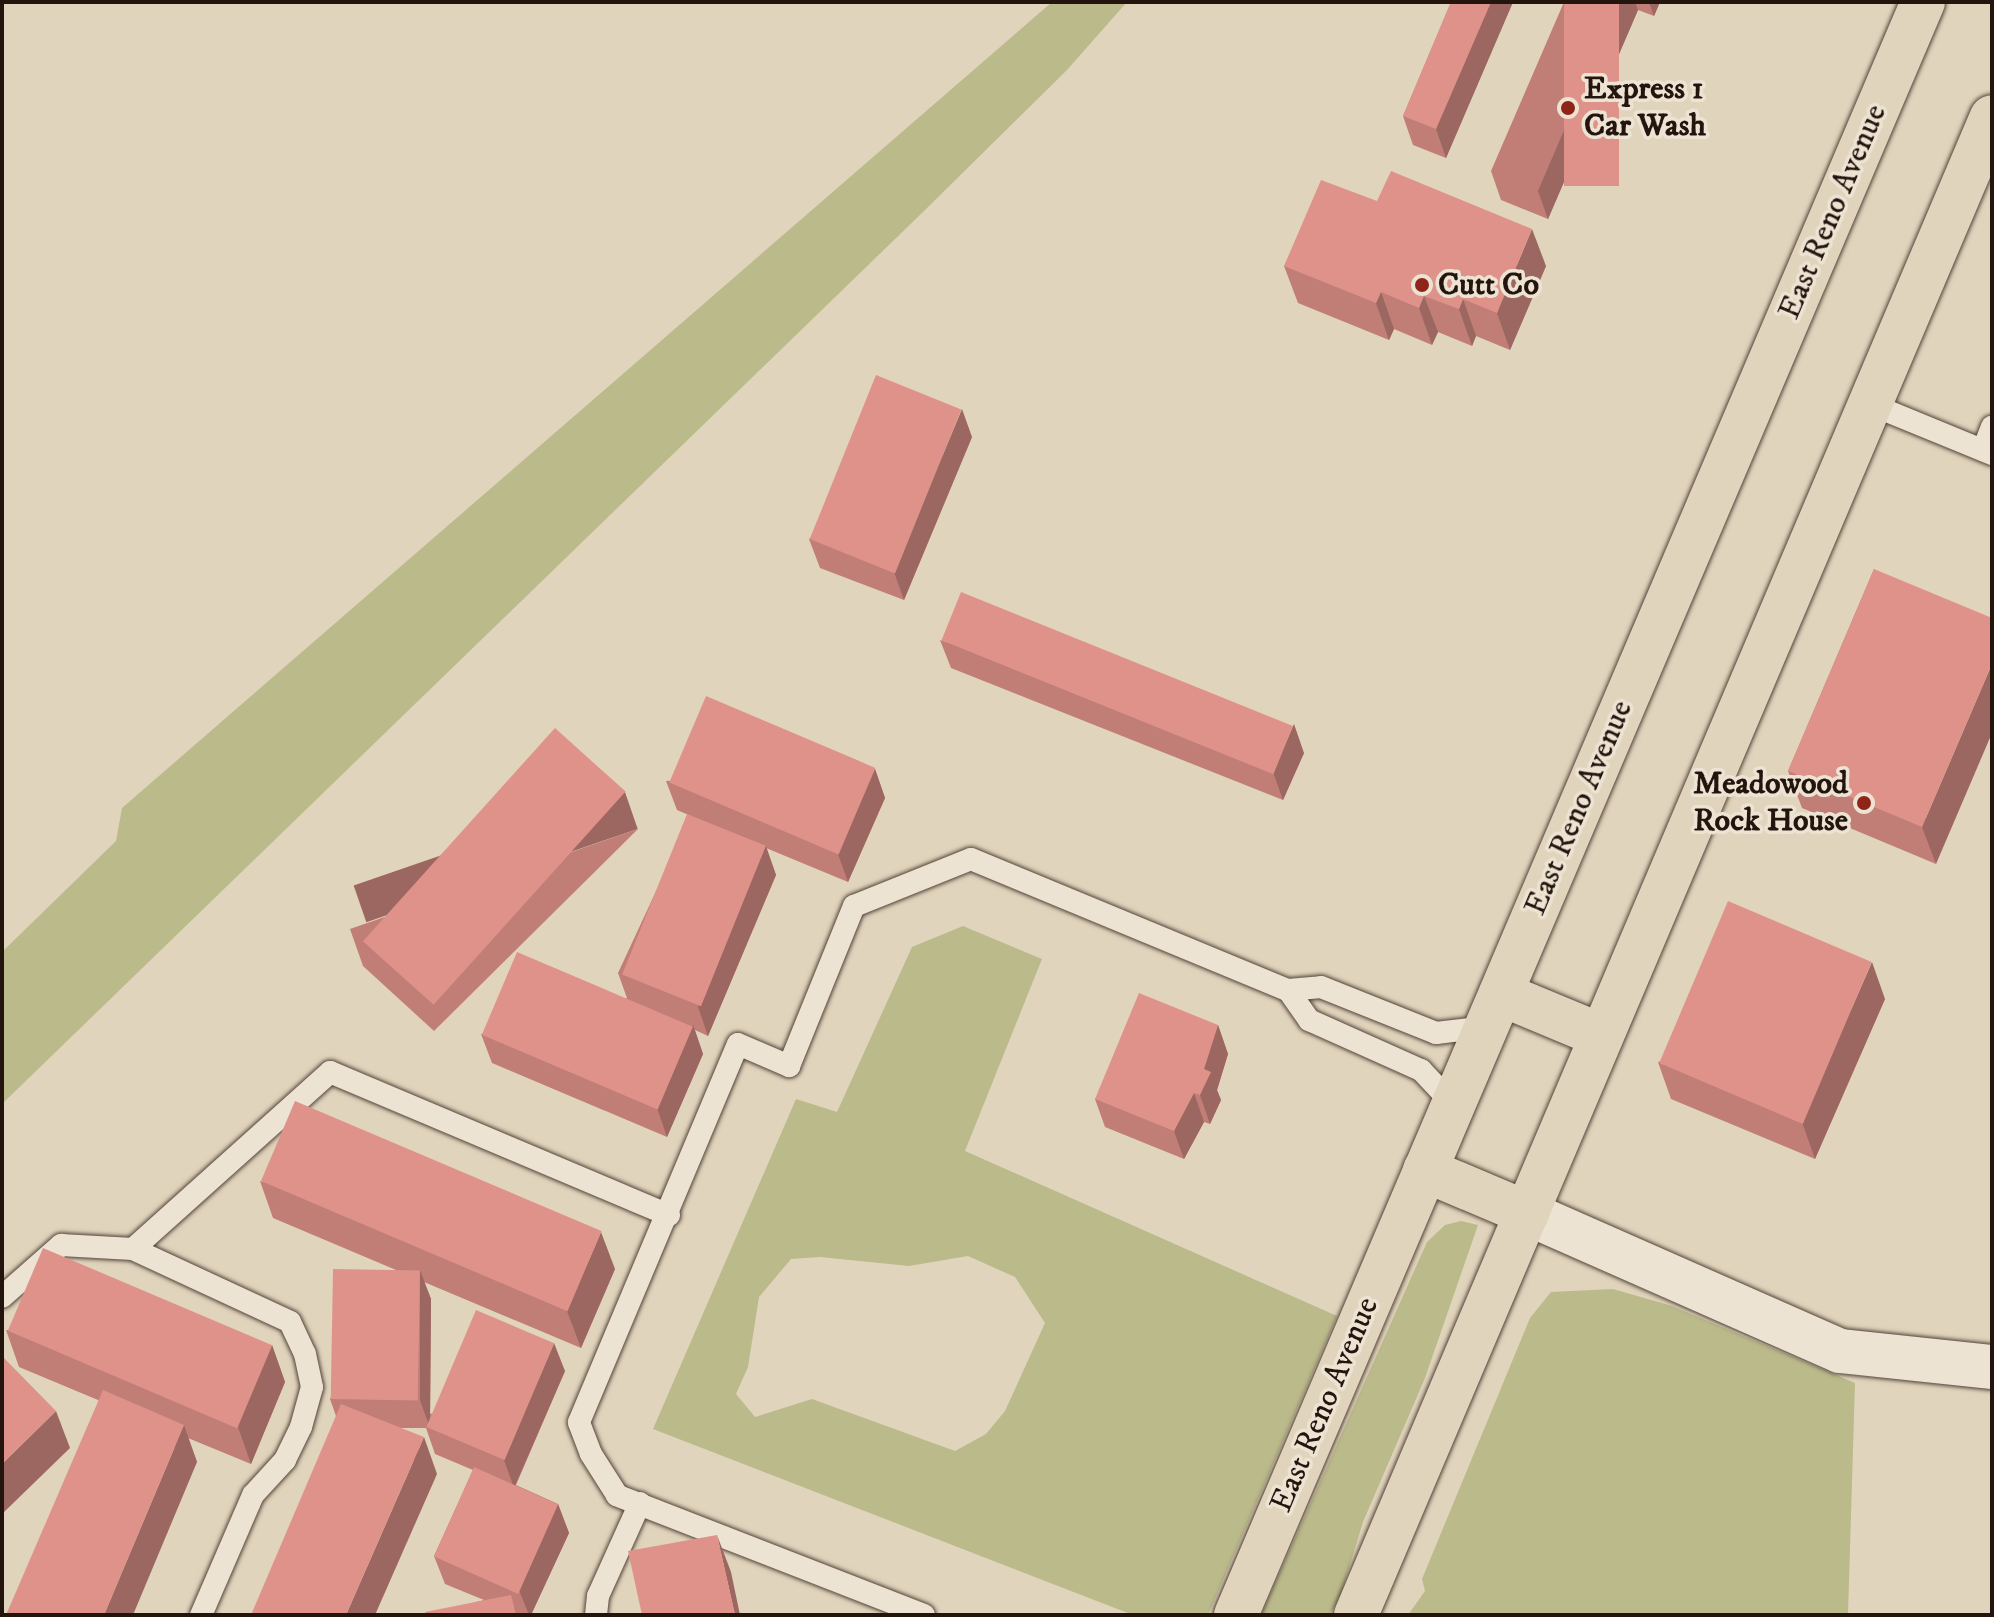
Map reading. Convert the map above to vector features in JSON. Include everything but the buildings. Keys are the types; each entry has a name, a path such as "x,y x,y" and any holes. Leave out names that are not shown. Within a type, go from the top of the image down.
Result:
{"main road":[{"name":"East Reno Avenue","path":"1236,1615 1923,2"},
{"path":"1356,1615 1992,117"},
{"path":"1493,1010 1602,1036"},
{"path":"1425,1170 1527,1213"}],"street":[{"path":"1527,1213 1840,1351 1992,1367"}],"lane":[{"path":"1870,404 1987,452 1992,427"},
{"path":"924,1615 617,1495 591,1454 579,1422 669,1215 738,1044 789,1066 854,906 971,859 1288,990 1321,987 1436,1033 1493,1010"},
{"path":"1288,990 1309,1020 1421,1070 1454,1105"},
{"path":"133,1249 330,1072 669,1215"},
{"path":"2,1297 61,1245 133,1249 290,1322 305,1354 312,1387 301,1427 285,1460 253,1495 201,1615"},
{"path":"596,1615 598,1596 640,1503"}],"shaded area":[{"path":"1052,2 1127,2 1067,70 924,211 2,1104 2,952 116,841 122,808"},
{"path":"963,926 1042,959 965,1151 1337,1316 1208,1615 1133,1615 653,1429 796,1099 837,1112 912,947","holes":["968,1256 1015,1277 1045,1323 1005,1411 986,1434 955,1451 812,1399 755,1417 736,1394 748,1367 759,1297 791,1259 820,1257 909,1266"]},
{"path":"1461,1221 1478,1225 1425,1378 1363,1522 1340,1597 1329,1615 1261,1615 1427,1242 1445,1225"},
{"path":"1613,1289 1672,1306 1855,1383 1848,1615 1408,1615 1425,1591 1422,1579 1530,1318 1551,1292"}],"place":[{"name":"Express 1 Car Wash","path":"1568,108"},
{"name":"Cutt Co","path":"1422,285"},
{"name":"Meadowood Rock House","path":"1864,803"}]}
